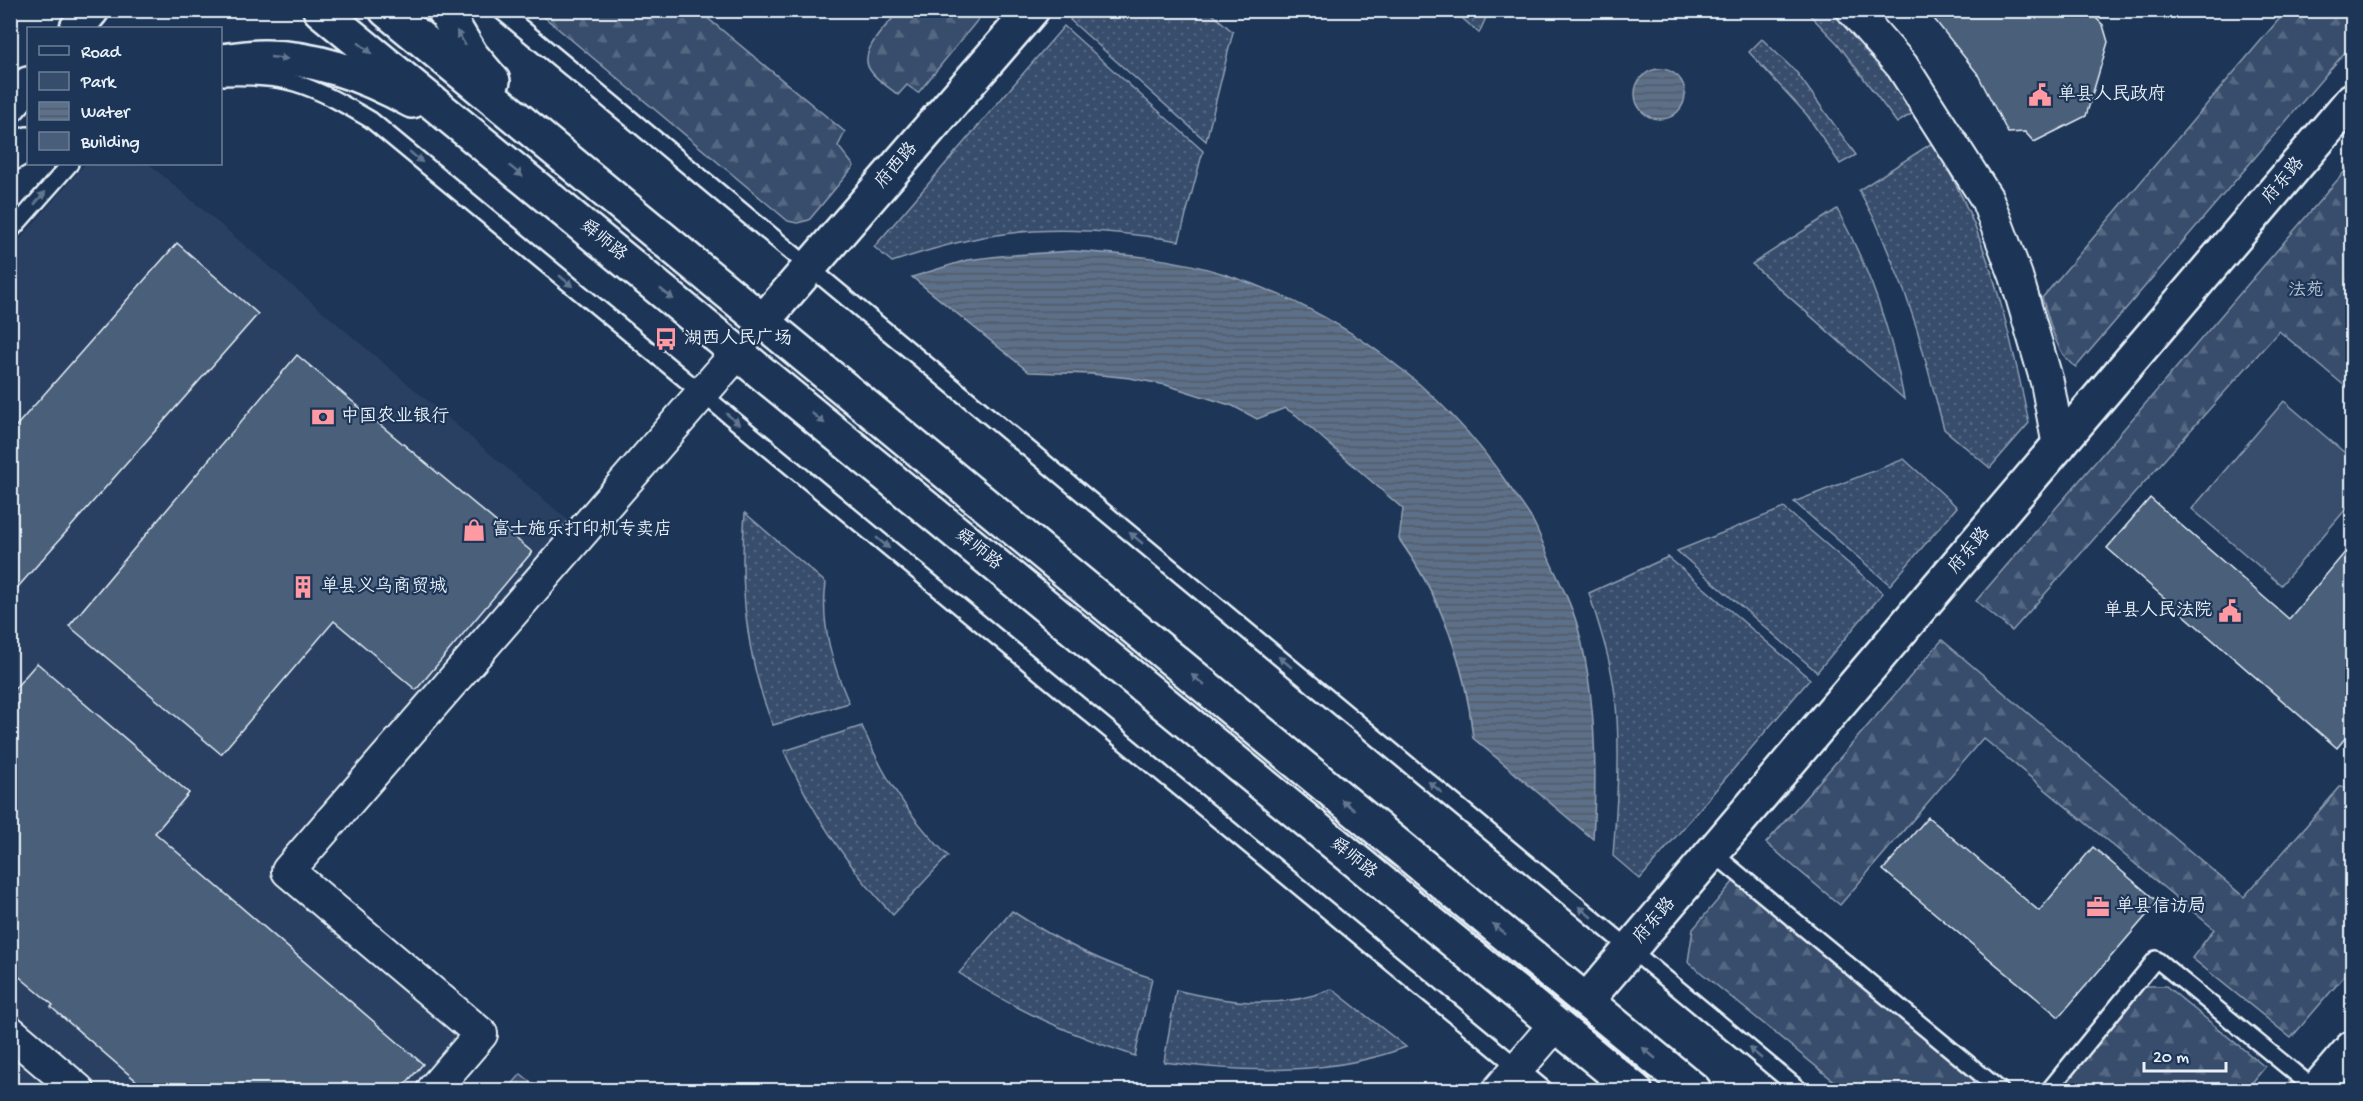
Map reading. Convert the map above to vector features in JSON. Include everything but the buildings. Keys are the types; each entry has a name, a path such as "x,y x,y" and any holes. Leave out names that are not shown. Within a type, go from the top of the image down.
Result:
{"main road":[{"path":"78,27 92,10"},
{"name":"舜师路","path":"320,10 1635,1090"},
{"path":"386,10 1694,1090"},
{"path":"444,10 471,55 536,134"},
{"name":"府西路","path":"763,321 1032,10"},
{"path":"222,61 262,57 312,62 359,76 470,133"},
{"path":"10,105 27,85"},
{"name":"府东路","path":"1586,1001 2352,100"},
{"path":"10,154 27,145"},
{"path":"2316,1090 2352,1048"}],"street":[{"path":"1853,10 1902,66 1987,199 2019,287 2047,382 2059,446"},
{"path":"433,1090 481,1034 288,871 738,352"},
{"path":"1499,1090 1555,1025"},
{"path":"10,1032 78,1090"}],"lane":[{"path":"500,10 1800,1090"},
{"path":"222,77 255,76 294,83 331,97 371,120 1545,1090"},
{"path":"10,232 69,165"},
{"path":"1713,853 2000,1090"},
{"path":"2049,1090 2156,959 2316,1090"}],"shaded area":[{"path":"84,165 150,165 576,527 276,871 465,1033 416,1090 11,1090 11,250"}],"green space":[{"path":"537,11 699,11 845,132 838,146 854,166 809,220 797,223 788,221"},
{"path":"899,11 985,11 918,93 907,85 898,95 876,77 867,63 871,47"},
{"path":"1077,11 1209,11 1233,32 1206,141 1070,20"},
{"path":"1454,11 1489,11 1479,33"},
{"path":"1806,11 1834,11 1876,60 1913,113 1897,123 1838,44"},
{"path":"2286,11 2352,11 2352,44 2076,367 2063,354 2058,345 2042,298"},
{"path":"1064,26 1203,151 1179,241 1109,232 1037,231 965,241 892,262 874,247"},
{"path":"1762,39 1797,73 1856,155 1840,164 1807,115 1749,52"},
{"path":"1932,143 1951,175 1981,243 2004,314 2029,423 1990,468 1944,429 1905,293 1876,222 1859,190"},
{"name":"法苑","path":"2352,163 2352,392 2279,331 2012,631 1976,601"},
{"path":"1837,209 1849,231 1878,301 1893,350 1904,399 1752,264"},
{"path":"2284,401 2352,459 2352,502 2281,585 2192,509"},
{"path":"1904,459 1957,507 1890,585 1794,502"},
{"path":"1784,508 1883,593 1817,672 1677,551"},
{"path":"745,513 826,583 826,630 838,675 849,703 773,725 756,674 747,621 743,567"},
{"path":"1668,557 1810,679 1640,879 1613,856 1617,796 1617,715 1608,656 1589,593"},
{"path":"1942,640 2244,897 2341,786 2352,790 2352,967 2291,1038 2192,958 2214,929 1983,738 1840,905 1766,843"},
{"path":"862,726 899,796 948,856 893,915 860,877 832,838 806,796 784,751"},
{"path":"1739,875 2000,1090 1845,1090 1688,962 1693,929"},
{"path":"1012,911 1079,950 1152,978 1135,1056 1022,1010 959,973"},
{"path":"2134,986 2166,986 2265,1067 2246,1090 2049,1090"},
{"path":"1332,989 1406,1047 1348,1063 1286,1070 1194,1066 1164,1062 1176,990 1235,1001 1274,1002 1313,996"},
{"path":"521,1074 541,1090 507,1090"}],"water":[{"path":"1655,69 1665,69 1678,76 1685,89 1685,99 1678,112 1665,119 1655,119 1646,115 1639,108 1635,99 1635,89 1639,80 1646,73"},
{"path":"1072,251 1168,260 1224,274 1267,290 1347,331 1384,356 1420,384 1452,415 1482,449 1531,518 1575,619 1584,653 1592,706 1595,760 1593,839 1473,738 1465,685 1450,634 1428,585 1399,539 1403,509 1296,415 1285,408 1257,419 1233,406 1166,385 1091,374 1029,372 912,277 967,260"}],"place":[{"name":"单县人民政府","path":"2040,95"},
{"name":"湖西人民广场","path":"666,339"},
{"name":"中国农业银行","path":"323,417"},
{"name":"富士施乐打印机专卖店","path":"474,530"},
{"name":"单县义乌商贸城","path":"303,587"},
{"name":"单县人民法院","path":"2230,611"},
{"name":"单县信访局","path":"2098,907"}]}
